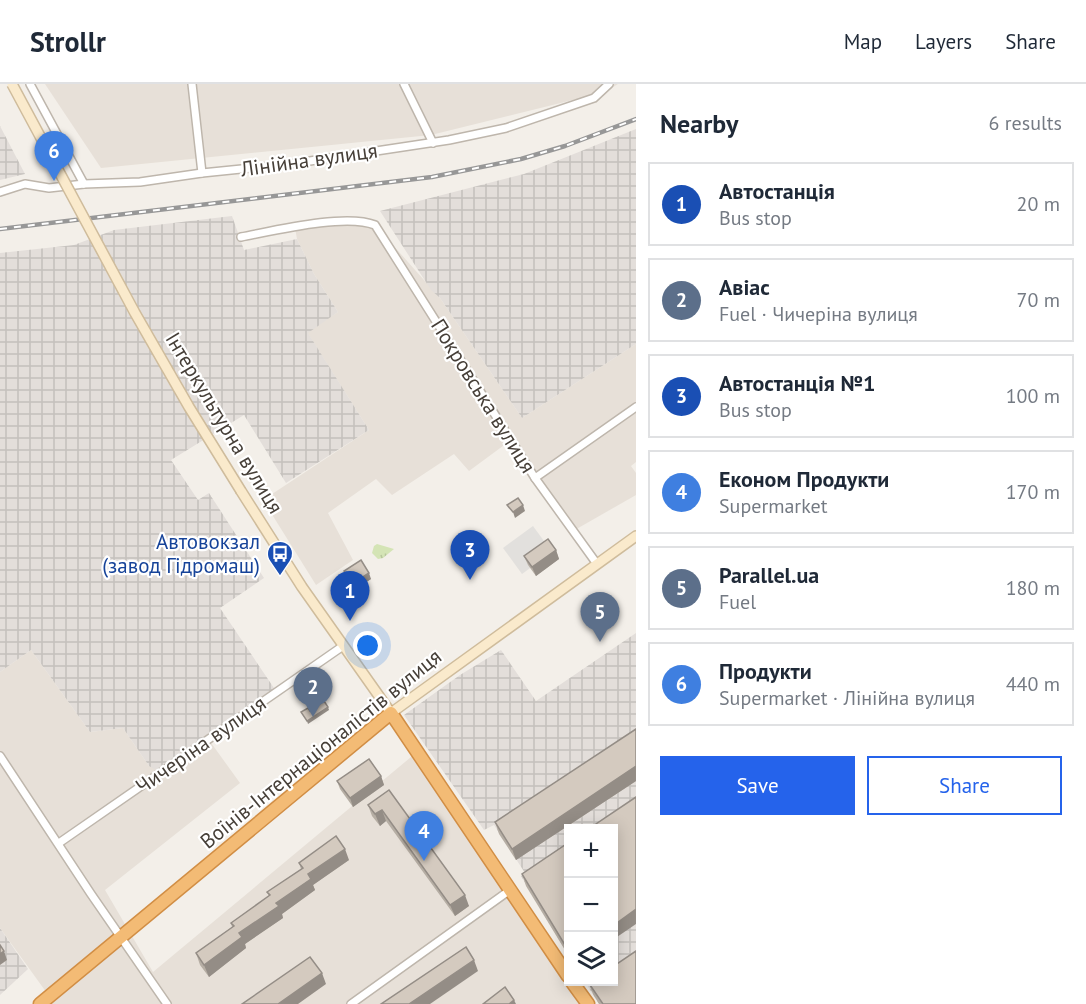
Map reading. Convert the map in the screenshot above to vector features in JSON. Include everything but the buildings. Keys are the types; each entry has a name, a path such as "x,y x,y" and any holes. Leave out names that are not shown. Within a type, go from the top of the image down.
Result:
{"highway":[{"name":"Інтеркультурна вулиця","path":"391,713 564,970"},
{"name":"Воїнів-Інтернаціоналістів вулиця","path":"40,1004 391,713"},
{"path":"575,986 588,1004"}],"main road":[{"name":"Інтеркультурна вулиця","path":"12,84 135,313 189,407 302,587 391,713"},
{"name":"Воїнів-Інтернаціоналістів вулиця","path":"391,713 636,536"}],"street":[{"path":"30,84 84,184"},
{"path":"192,84 202,173"},
{"path":"404,84 433,143"},
{"name":"Лінійна вулиця","path":"0,192 25,184 49,188 140,182 290,164 433,143 506,128 594,98 609,84"},
{"name":"Покровська вулиця","path":"241,237 313,224 350,222 375,225 535,478 597,564"},
{"path":"535,478 636,407"},
{"name":"Чичеріна вулиця","path":"58,843 343,646"},
{"path":"0,756 167,1004"},
{"path":"351,1004 510,890"}],"shaded area":[{"path":"45,84 618,84 605,92 431,135 101,168"},
{"path":"0,126 25,174 0,180"},
{"path":"636,129 636,344 522,418 440,298 431,290 380,211 524,174"},
{"path":"232,216 244,250 297,239 314,274 338,312 308,333 369,430 286,483 244,415 171,460 198,500 209,493 264,578 220,608 276,691 159,772 149,766 123,728 90,732 31,650 0,672 0,253 74,245 114,230"},
{"path":"350,222 375,225 440,298 522,418 636,344 636,462 631,466 636,473 636,495 573,531 511,440 469,471 454,454 392,495 376,479 328,513 353,560 316,585 263,500 369,430 307,332 338,312 314,274 297,239 295,228"},
{"path":"533,526 552,552 522,574 503,548"},
{"path":"636,633 636,1004 599,1004 588,986 618,986 618,824 564,824 564,948 521,876 525,873 494,825 484,830 404,715 460,675 501,650 536,701"},
{"path":"31,650 90,732 123,728 149,766 209,740 240,783 105,890 153,972 417,752 564,970 564,986 575,986 587,1004 40,1004 49,996 0,928 0,672"},
{"path":"0,928 28,969 0,995"}],"green space":[{"path":"377,544 394,549 383,558 378,559 372,553"}],"railway":[{"path":"0,229 432,177 521,159 565,146 636,119"}],"place":[{"name":"Продукти","path":"54,181"},
{"name":"Автовокзал (завод Гідромаш)","path":"280,577"},
{"name":"Автостанція №1","path":"470,580"},
{"name":"Автостанція","path":"350,621"},
{"name":"Parallel.ua","path":"600,642"},
{"name":"Авіас","path":"313,717"},
{"name":"Економ Продукти","path":"424,861"}]}
